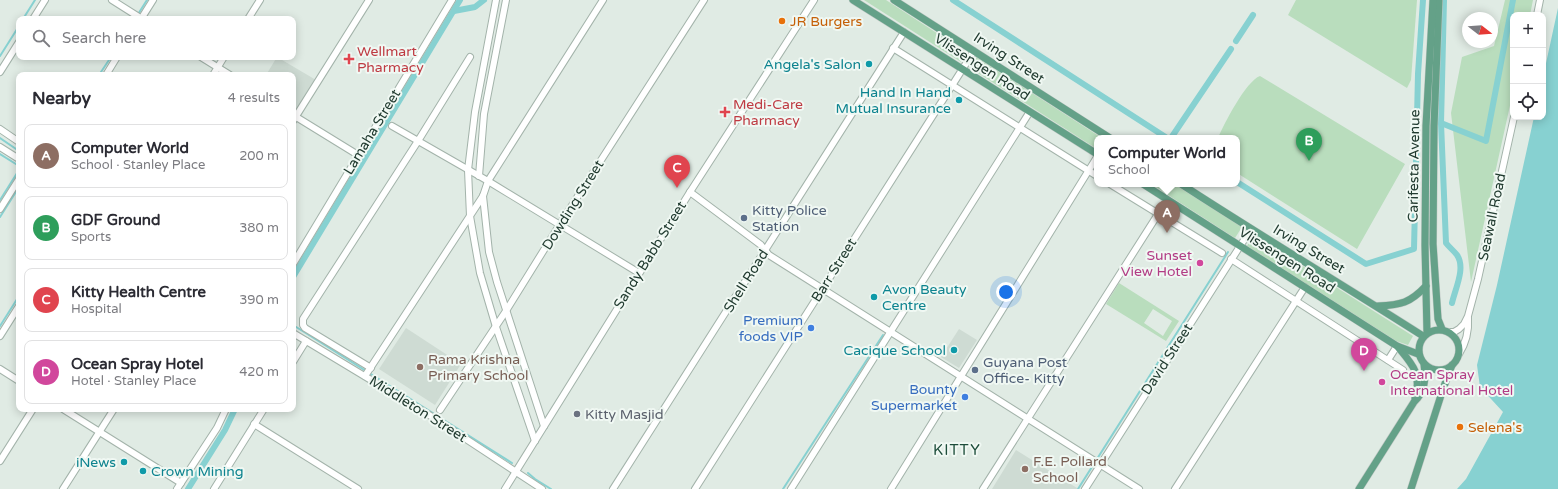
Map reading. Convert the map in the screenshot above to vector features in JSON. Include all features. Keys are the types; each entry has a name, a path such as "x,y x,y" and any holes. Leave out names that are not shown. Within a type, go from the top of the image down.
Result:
{"main road":[{"name":"Vlissengen Road","path":"853,0 1094,154"},
{"name":"Irving Street","path":"894,0 1105,135"},
{"name":"Carifesta Avenue","path":"1425,335 1426,126 1433,0"},
{"name":"Carifesta Avenue","path":"1439,0 1434,126 1433,244 1438,319 1442,330"},
{"name":"Vlissengen Road","path":"1148,187 1239,247 1397,346 1418,354"},
{"name":"Irving Street","path":"1186,187 1251,229 1425,335"},
{"path":"1378,306 1394,306 1409,301 1426,286"},
{"path":"1360,489 1414,402 1420,396 1424,385 1425,374 1424,364 1418,354 1419,345 1425,335 1436,329 1442,330 1450,332 1458,342 1459,354 1452,365 1411,489"},
{"path":"1397,346 1410,362 1418,378 1414,402"},
{"path":"1424,364 1434,370 1447,369 1452,365"}],"street":[{"path":"35,16 45,0"},
{"path":"112,0 137,16"},
{"path":"143,16 153,0"},
{"path":"250,16 260,0"},
{"path":"296,115 369,0"},
{"path":"496,0 475,112 468,170 470,216 480,273 496,327 535,441"},
{"path":"479,176 484,114 506,0"},
{"path":"365,376 483,196 488,181 603,0"},
{"name":"Dowding Street","path":"440,410 496,327 560,224 704,0"},
{"name":"Sandy Babb Street","path":"505,489 690,192 814,0"},
{"path":"1538,12 1540,0"},
{"name":"Lamaha Street","path":"296,259 450,1"},
{"name":"Shell Road","path":"613,489 904,32"},
{"path":"0,72 16,47"},
{"path":"894,48 1094,174"},
{"name":"Barr Street","path":"695,489 974,51"},
{"path":"371,368 305,328 303,325 303,319 418,141 470,57"},
{"path":"108,72 115,60"},
{"path":"206,60 226,72"},
{"path":"215,72 222,60"},
{"path":"475,112 484,114"},
{"path":"791,489 1029,113"},
{"path":"296,119 358,155"},
{"name":"Seawall Road","path":"1450,332 1454,332 1459,329 1464,324 1468,316 1478,279 1513,120"},
{"path":"392,126 488,181 639,273"},
{"path":"0,129 16,140"},
{"path":"0,147 16,157"},
{"path":"890,489 1094,161"},
{"path":"0,209 16,183"},
{"path":"1115,187 1222,253"},
{"path":"690,192 761,245 769,255 1139,489"},
{"path":"483,196 489,252 506,311 544,426"},
{"path":"983,489 1168,200"},
{"name":"David Street","path":"1085,489 1099,464 1251,229"},
{"path":"1232,258 1297,299 1403,370"},
{"path":"1175,489 1304,288"},
{"path":"0,336 16,311"},
{"name":"Seawall Road","path":"1459,354 1465,345 1469,328 1468,316"},
{"name":"Middleton Street","path":"296,335 434,418 542,489"},
{"path":"296,357 306,341"},
{"path":"1388,360 1397,346"},
{"path":"0,368 16,379"},
{"path":"0,462 30,412"},
{"path":"68,412 181,483"},
{"path":"63,489 112,412"},
{"path":"177,489 217,428 225,412"},
{"path":"214,489 262,412"},
{"path":"254,424 358,489"}],"shaded area":[{"path":"275,60 282,60 316,80 297,111 296,72 268,72"},
{"name":"Rama Krishna Primary School","path":"406,328 461,364 435,405 379,369"},
{"path":"959,329 977,340 959,368 941,357"},
{"name":"F.E. Pollard School","path":"1016,450 1077,488 1077,489 992,489"}],"green space":[{"path":"864,0 886,0 966,52 961,62"},
{"path":"1296,0 1417,0 1411,80 1407,88 1288,15"},
{"path":"1505,0 1533,0 1531,12 1510,12 1510,106 1471,282 1451,113 1462,57 1488,48 1498,48 1498,29"},
{"path":"976,57 1097,135 1094,135 1094,147 970,68"},
{"path":"1260,76 1405,164 1357,249 1240,175 1240,135 1220,135 1242,94 1254,80"},
{"path":"1156,187 1179,187 1242,227 1235,238"},
{"path":"1254,235 1413,336 1408,345 1396,341 1247,246"},
{"path":"1119,283 1179,321 1166,341 1106,304","holes":["1153,309 1172,321 1163,336 1144,323"]}],"water":[{"path":"1558,8 1558,489 1457,489 1466,479 1503,412 1480,387 1477,365 1497,285 1533,120 1546,120 1546,63"}],"waterway":[{"path":"25,16 35,0"},
{"path":"137,16 147,0"},
{"path":"296,272 460,0"},
{"path":"454,11 475,7 484,0"},
{"path":"953,0 1162,135"},
{"path":"1240,184 1366,264 1414,249 1418,74 1423,0"},
{"path":"1444,0 1441,123 1446,243 1457,255 1460,266 1459,279 1452,303"},
{"path":"1441,123 1486,141 1513,0"},
{"path":"1236,41 1253,15"},
{"path":"0,56 16,31"},
{"path":"1173,135 1231,49"},
{"path":"101,72 109,60"},
{"path":"0,138 16,149"},
{"path":"0,154 16,164"},
{"path":"0,200 16,175"},
{"path":"0,217 16,192"},
{"path":"1078,489 1228,252"},
{"path":"0,326 16,301"},
{"path":"296,327 512,463"},
{"path":"783,489 883,335"},
{"path":"188,489 225,430 234,412"},
{"path":"528,473 551,489"}],"place":[{"name":"JR Burgers","path":"782,21"},
{"name":"Wellmart Pharmacy","path":"349,59"},
{"name":"Angela's Salon","path":"869,64"},
{"name":"Hand In Hand Mutual Insurance","path":"959,100"},
{"name":"Medi-Care Pharmacy","path":"725,112"},
{"name":"GDF Ground","path":"1309,161"},
{"name":"Kitty Health Centre","path":"677,188"},
{"name":"Kitty Police Station","path":"744,218"},
{"name":"Computer World","path":"1167,233"},
{"name":"Sunset View Hotel","path":"1200,263"},
{"name":"Avon Beauty Centre","path":"874,297"},
{"name":"Premium foods VIP","path":"811,328"},
{"name":"Cacique School","path":"954,350"},
{"name":"Rama Krishna Primary School","path":"420,367"},
{"name":"Guyana Post Office- Kitty","path":"975,370"},
{"name":"Ocean Spray Hotel","path":"1364,371"},
{"name":"Ocean Spray International Hotel","path":"1382,382"},
{"name":"Bounty Supermarket","path":"965,397"},
{"name":"Kitty Masjid","path":"577,414"},
{"name":"Selena's","path":"1460,427"},
{"name":"iNews","path":"124,462"},
{"name":"F.E. Pollard School","path":"1025,469"},
{"name":"Crown Mining","path":"143,471"}],"district":[{"name":"KITTY","path":"957,450"}]}
